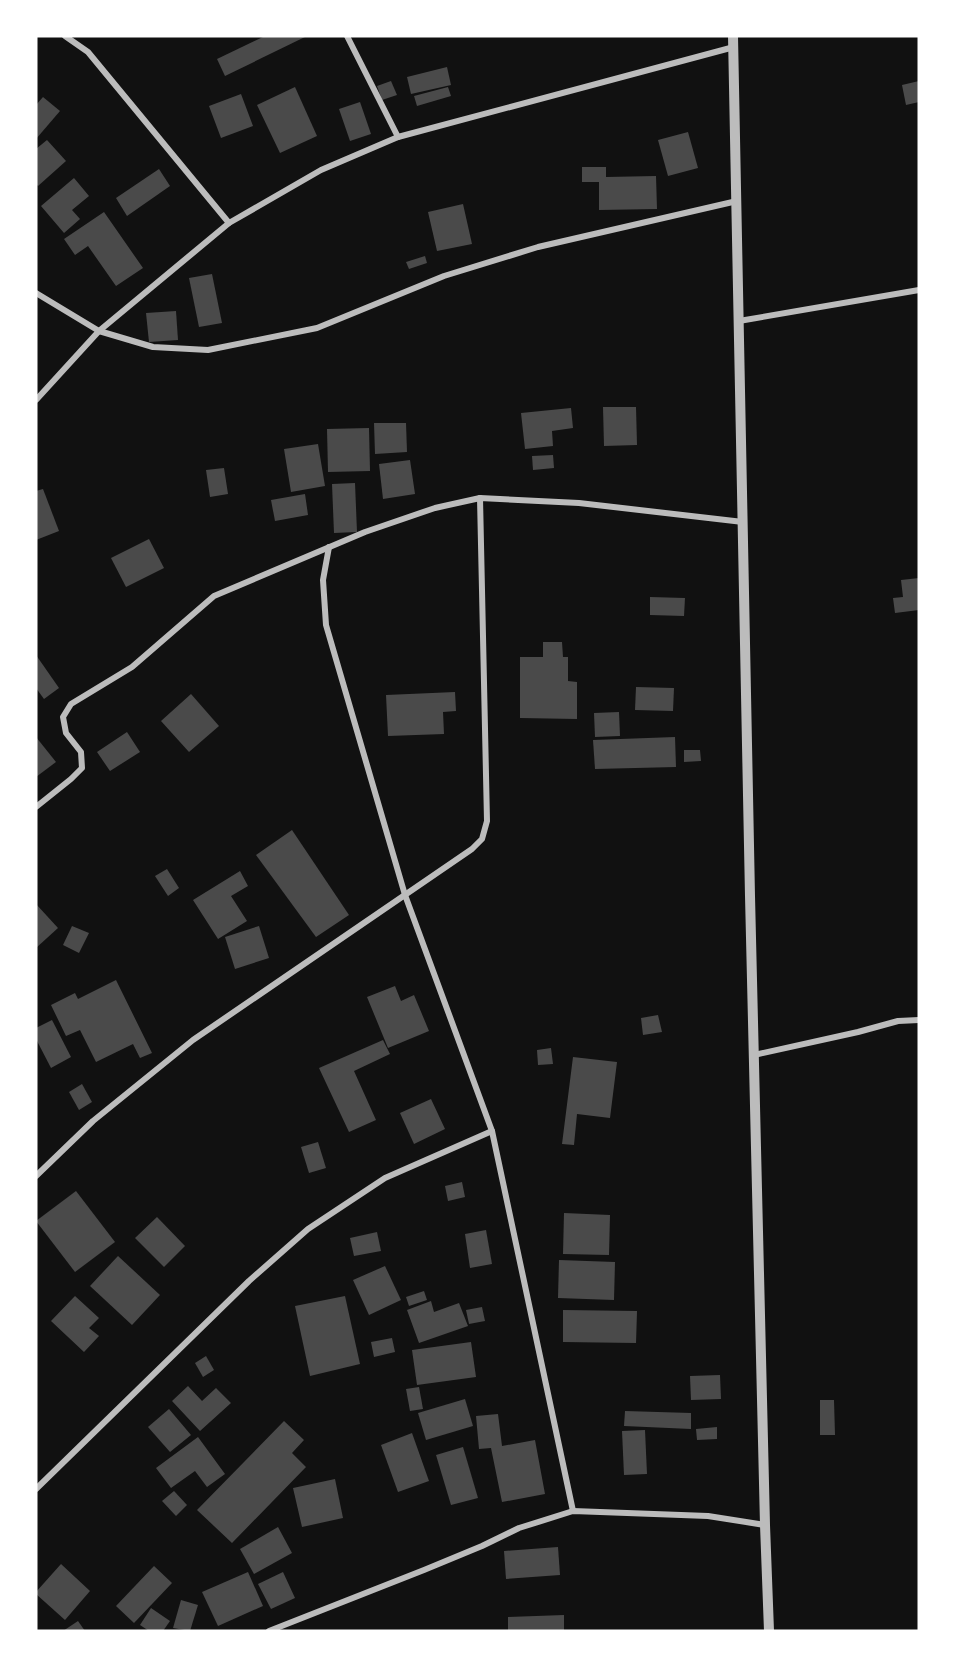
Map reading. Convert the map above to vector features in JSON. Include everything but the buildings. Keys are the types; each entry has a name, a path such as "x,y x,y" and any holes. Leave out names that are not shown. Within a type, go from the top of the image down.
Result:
{"street":[{"path":"65,36 88,52 229,223"},
{"path":"347,36 398,137"},
{"path":"36,400 99,332 229,223 321,170 398,137 734,42 754,1055 769,1631"},
{"path":"36,293 99,332 153,347 208,350 317,328 444,276 538,247 737,201"},
{"path":"739,321 919,290"},
{"path":"36,807 72,779 82,768 81,752 66,733 63,717 71,704 132,667 214,596 365,532 435,508 480,498 579,502 743,522"},
{"path":"36,1176 93,1121 193,1040 472,849 482,839 487,821 480,498"},
{"path":"329,547 323,580 326,625 405,895 492,1131 573,1510"},
{"path":"754,1055 898,1021 919,1020"},
{"path":"36,1489 249,1281 308,1229 385,1178 492,1131"},
{"path":"269,1631 424,1570 519,1528 573,1510 708,1516 765,1525"}]}
